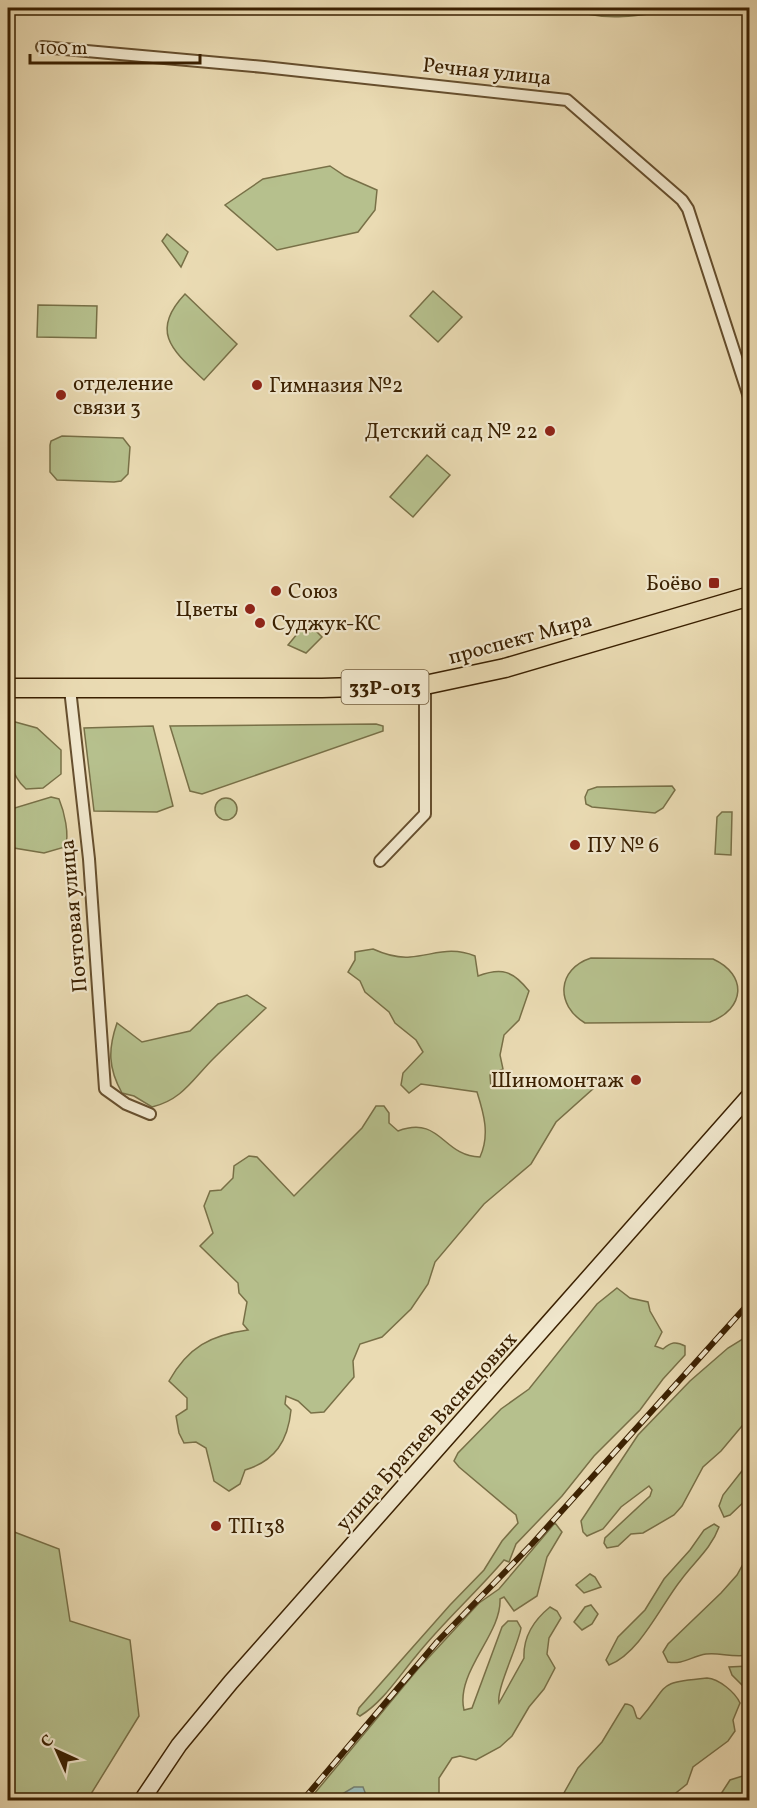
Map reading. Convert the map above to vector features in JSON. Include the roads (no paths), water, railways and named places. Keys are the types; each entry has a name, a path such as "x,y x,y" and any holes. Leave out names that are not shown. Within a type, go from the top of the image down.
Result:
{"main road":[{"name":"проспект Мира","path":"8,688 322,688 425,685 505,668 750,596"},
{"name":"улица Братьев Васнецовых","path":"142,1800 179,1745 231,1682 750,1095"}],"street":[{"name":"Речная улица","path":"42,46 253,65 567,100 682,200 688,209 750,400"},
{"path":"380,861 425,814 425,685"},
{"name":"Почтовая улица","path":"70,688 88,859 105,1089 126,1104 150,1114"}],"water":[{"path":"354,1787 363,1787 366,1795 362,1800 332,1800"}],"railway":[{"path":"303,1800 437,1642 532,1544 750,1302"}],"place":[{"name":"Гимназия №2","path":"257,385"},
{"name":"отделение связи 3","path":"61,395"},
{"name":"Детский сад № 22","path":"550,431"},
{"name":"Боёво","path":"714,583"},
{"name":"Союз","path":"276,591"},
{"name":"Цветы","path":"250,609"},
{"name":"Суджук-КС","path":"260,623"},
{"name":"ПУ № 6","path":"575,845"},
{"name":"Шиномонтаж","path":"636,1080"},
{"name":"ТП138","path":"216,1526"}]}
